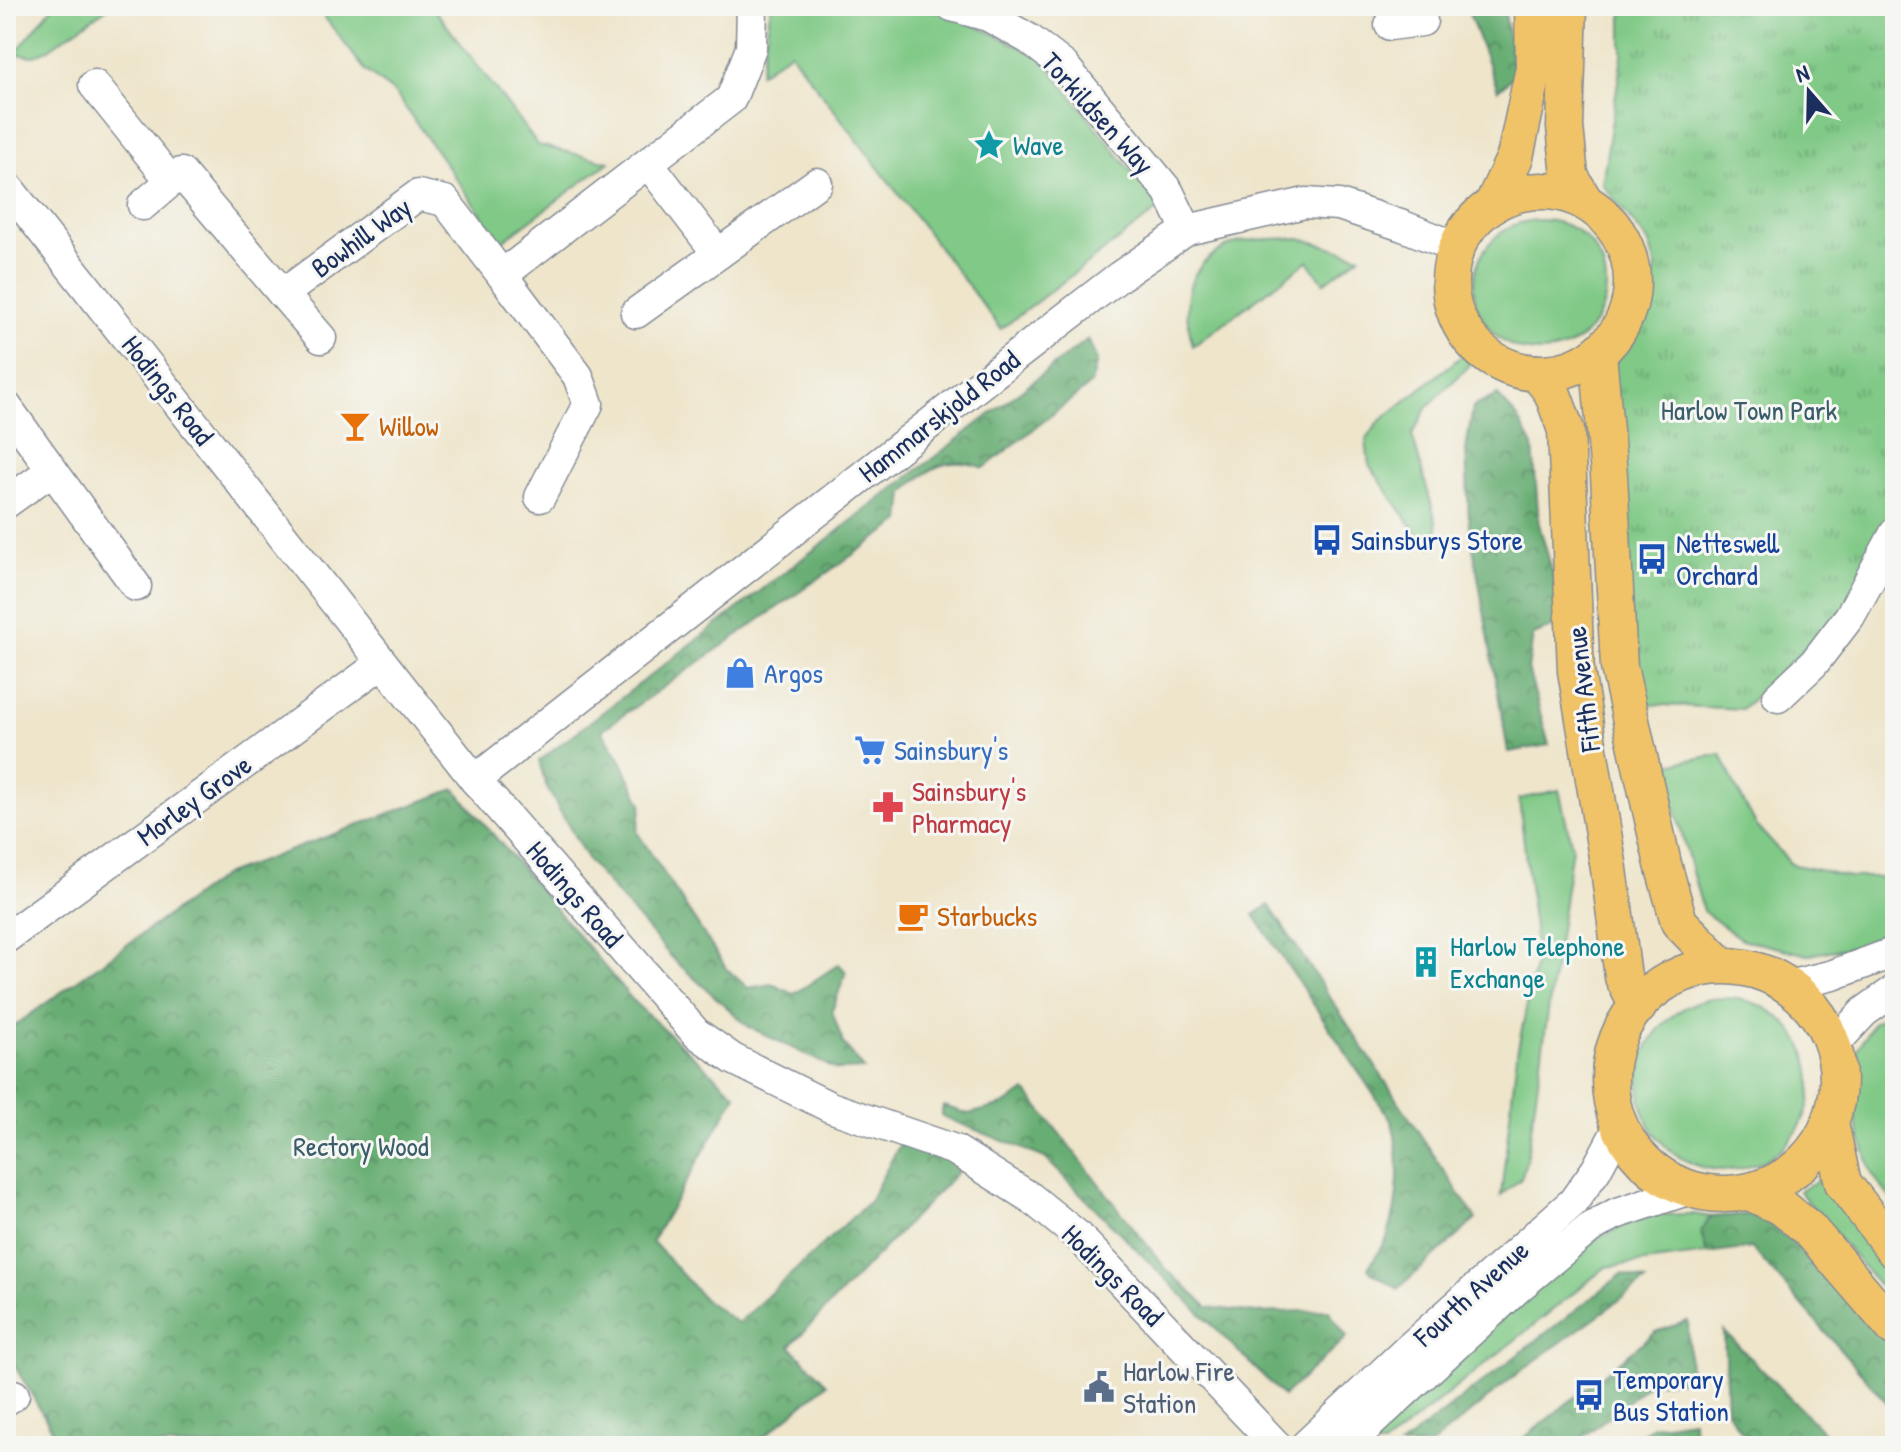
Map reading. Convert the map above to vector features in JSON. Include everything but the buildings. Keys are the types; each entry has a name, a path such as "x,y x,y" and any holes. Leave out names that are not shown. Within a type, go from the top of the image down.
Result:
{"main road":[{"path":"1493,204 1515,157 1534,68 1533,6"},
{"path":"1569,6 1565,127 1570,176 1585,202"},
{"path":"1539,191 1562,193 1585,202 1609,220 1625,245 1632,274 1630,304 1618,332 1598,354 1558,372 1537,373 1502,365 1479,349 1461,327 1450,291 1456,247 1471,223 1493,204 1515,194 1539,191"},
{"name":"Fifth Avenue","path":"1598,354 1609,475 1619,667 1679,922 1721,965"},
{"name":"Fifth Avenue","path":"1537,373 1552,392 1566,430 1576,671 1609,869 1623,977 1638,1007"},
{"path":"1721,965 1750,968 1792,985 1813,1008 1830,1037 1837,1065 1838,1095 1830,1123 1815,1149 1792,1173 1750,1192 1726,1195 1684,1191 1639,1157 1627,1144 1619,1127 1610,1088 1611,1063 1621,1030 1638,1007 1667,981 1697,969 1721,965"},
{"path":"1830,1123 1843,1183 1895,1251"},
{"path":"1750,1192 1783,1208 1809,1229 1895,1329"}],"street":[{"path":"502,275 731,99 751,48 752,6"},
{"name":"Torkildsen Way","path":"952,6 991,11 1064,66 1168,191 1187,230"},
{"path":"1390,25 1422,21 1420,6"},
{"name":"Bowhill Way","path":"94,85 171,181 181,173 321,338"},
{"path":"649,164 718,254"},
{"path":"143,205 171,181"},
{"path":"636,313 817,183"},
{"name":"Hodings Road","path":"6,185 475,780 696,1033 733,1059 830,1107 955,1150 1031,1198 1078,1236 1277,1446"},
{"name":"Bowhill Way","path":"283,294 418,195 445,201 578,376 588,404 540,497"},
{"name":"Hammarskjold Road","path":"475,780 1005,364 1120,276 1187,230 1305,203 1339,205 1456,247"},
{"path":"6,406 136,586"},
{"path":"6,503 52,470"},
{"path":"1778,697 1814,663 1850,616 1895,533"},
{"name":"Morley Grove","path":"6,938 382,663"},
{"path":"1792,985 1833,975 1895,952"},
{"path":"1837,1065 1837,1041 1864,1012 1895,990"},
{"name":"Fourth Avenue","path":"1305,1446 1573,1202 1596,1170 1619,1127"},
{"name":"Fourth Avenue","path":"1346,1446 1519,1287 1590,1228 1615,1214 1684,1191"}],"green space":[{"path":"53,6 110,6 47,50 34,56 15,54"},
{"path":"316,6 432,6 538,145 609,162 501,242 395,93 366,71"},
{"path":"771,6 905,6 952,14 1041,57 1160,208 1001,329 790,52 760,73"},
{"path":"1466,6 1504,6 1514,76 1498,90"},
{"name":"Harlow Town Park","path":"1622,6 1895,6 1895,560 1742,709 1644,704 1609,475 1598,354 1650,297 1656,268 1649,243 1602,184 1622,56"},
{"path":"1540,220 1565,225 1587,239 1601,261 1606,286 1601,311 1587,333 1565,347 1540,352 1515,347 1493,333 1479,311 1474,286 1479,261 1493,239 1515,225"},
{"path":"1300,238 1360,256 1324,283 1308,261 1193,346 1187,300 1195,274 1204,263 1215,253 1238,243"},
{"path":"1088,339 1097,361 1091,384 984,468 949,463 931,470 904,492 901,521 602,730 642,804 637,832 726,968 748,988 772,984 794,994 839,964 846,972 832,1011 843,1043 864,1069 837,1070 749,1027 674,960 589,862 547,788 539,761"},
{"path":"1463,355 1470,365 1427,407 1412,435 1436,521 1438,536 1433,547 1425,545 1369,465 1366,441 1378,423"},
{"path":"1497,395 1518,418 1533,446 1539,524 1561,603 1557,626 1533,635 1528,669 1549,745 1508,752 1469,524 1466,449 1473,407"},
{"path":"1721,754 1756,825 1791,864 1850,877 1895,877 1895,927 1862,945 1808,955 1741,939 1703,911 1663,765"},
{"name":"Rectory Wood","path":"455,789 635,1003 736,1095 652,1241 705,1300 738,1323 869,1202 900,1144 966,1163 790,1346 827,1384 753,1446 55,1446 58,1440 6,1351 6,1032 224,875"},
{"path":"1559,790 1572,847 1527,1157 1521,1179 1501,1195 1517,1053 1537,956 1519,799"},
{"path":"1269,905 1476,1219 1398,1289 1368,1268 1386,1239 1395,1207 1398,1164 1392,1122 1254,915"},
{"path":"1725,998 1758,1004 1786,1023 1805,1051 1811,1084 1805,1117 1786,1145 1758,1164 1725,1170 1692,1164 1664,1145 1645,1117 1639,1084 1645,1051 1664,1023 1692,1004"},
{"path":"1895,1010 1895,1204 1872,1174 1857,1127 1851,1094 1855,1053 1873,1023"},
{"path":"1026,1091 1167,1270 1208,1307 1256,1313 1328,1310 1347,1337 1283,1396 1045,1158 941,1116 943,1106 969,1114 1003,1105"},
{"path":"1829,1168 1895,1266 1895,1305 1799,1191 1815,1182"},
{"path":"1764,1213 1797,1225 1895,1348 1895,1412 1752,1248 1707,1254 1701,1231 1710,1217"},
{"path":"1694,1214 1710,1217 1701,1232 1707,1254 1606,1267 1383,1446 1361,1446 1583,1245 1648,1215"},
{"path":"1622,1274 1646,1281 1518,1373 1430,1446 1400,1446"},
{"path":"1688,1321 1690,1380 1650,1383 1572,1446 1514,1446 1656,1332"},
{"path":"1724,1331 1830,1439 1828,1446 1761,1446 1740,1430 1727,1411"},
{"path":"1693,1420 1694,1446 1628,1446 1652,1426"}],"place":[{"name":"Wave","path":"989,145"},
{"name":"Willow","path":"355,426"},
{"name":"Sainsburys Store","path":"1327,540"},
{"name":"Netteswell Orchard","path":"1652,559"},
{"name":"Argos","path":"740,673"},
{"name":"Sainsbury's","path":"870,750"},
{"name":"Sainsbury's Pharmacy","path":"888,807"},
{"name":"Starbucks","path":"913,916"},
{"name":"Harlow Telephone Exchange","path":"1426,962"},
{"name":"Harlow Fire Station","path":"1099,1387"},
{"name":"Temporary Bus Station","path":"1589,1395"}]}
